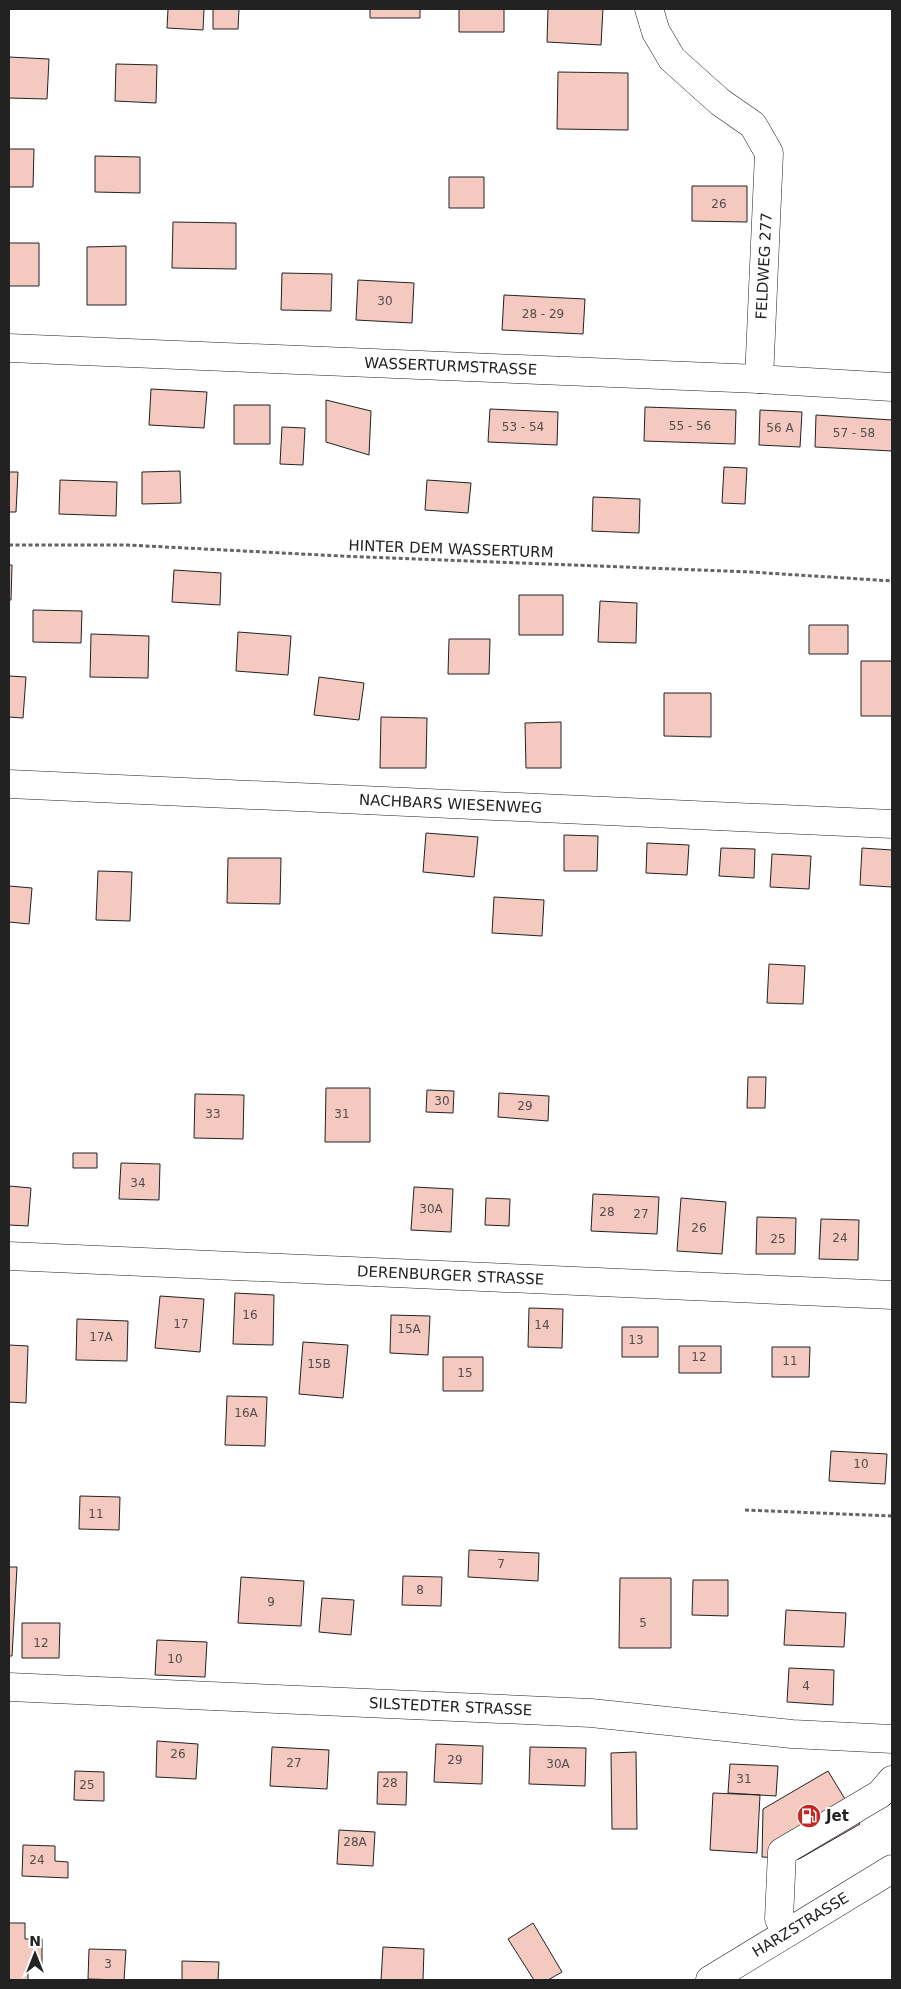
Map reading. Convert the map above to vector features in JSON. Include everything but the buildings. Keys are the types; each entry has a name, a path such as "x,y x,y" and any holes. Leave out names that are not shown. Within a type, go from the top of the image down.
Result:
{"street":[{"name":"FELDWEG 277","path":"649,9 656,32 672,59 720,102 753,124 769,153 759,379"},
{"name":"WASSERTURMSTRASSE","path":"9,348 759,379 892,387"},
{"name":"NACHBARS WIESENWEG","path":"9,784 892,824"},
{"name":"DERENBURGER STRASSE","path":"9,1256 892,1295"},
{"name":"SILSTEDTER STRASSE","path":"9,1688 591,1713 792,1734 892,1739"},
{"path":"787,1933 779,1919 782,1852 880,1794 892,1780"},
{"name":"HARZSTRASSE","path":"710,1980 892,1869"}],"path":[{"name":"HINTER DEM WASSERTURM","path":"9,545 127,546 751,572 892,581"},
{"path":"745,1510 892,1516"}],"place":[{"name":"Jet","path":"809,1816"}]}
